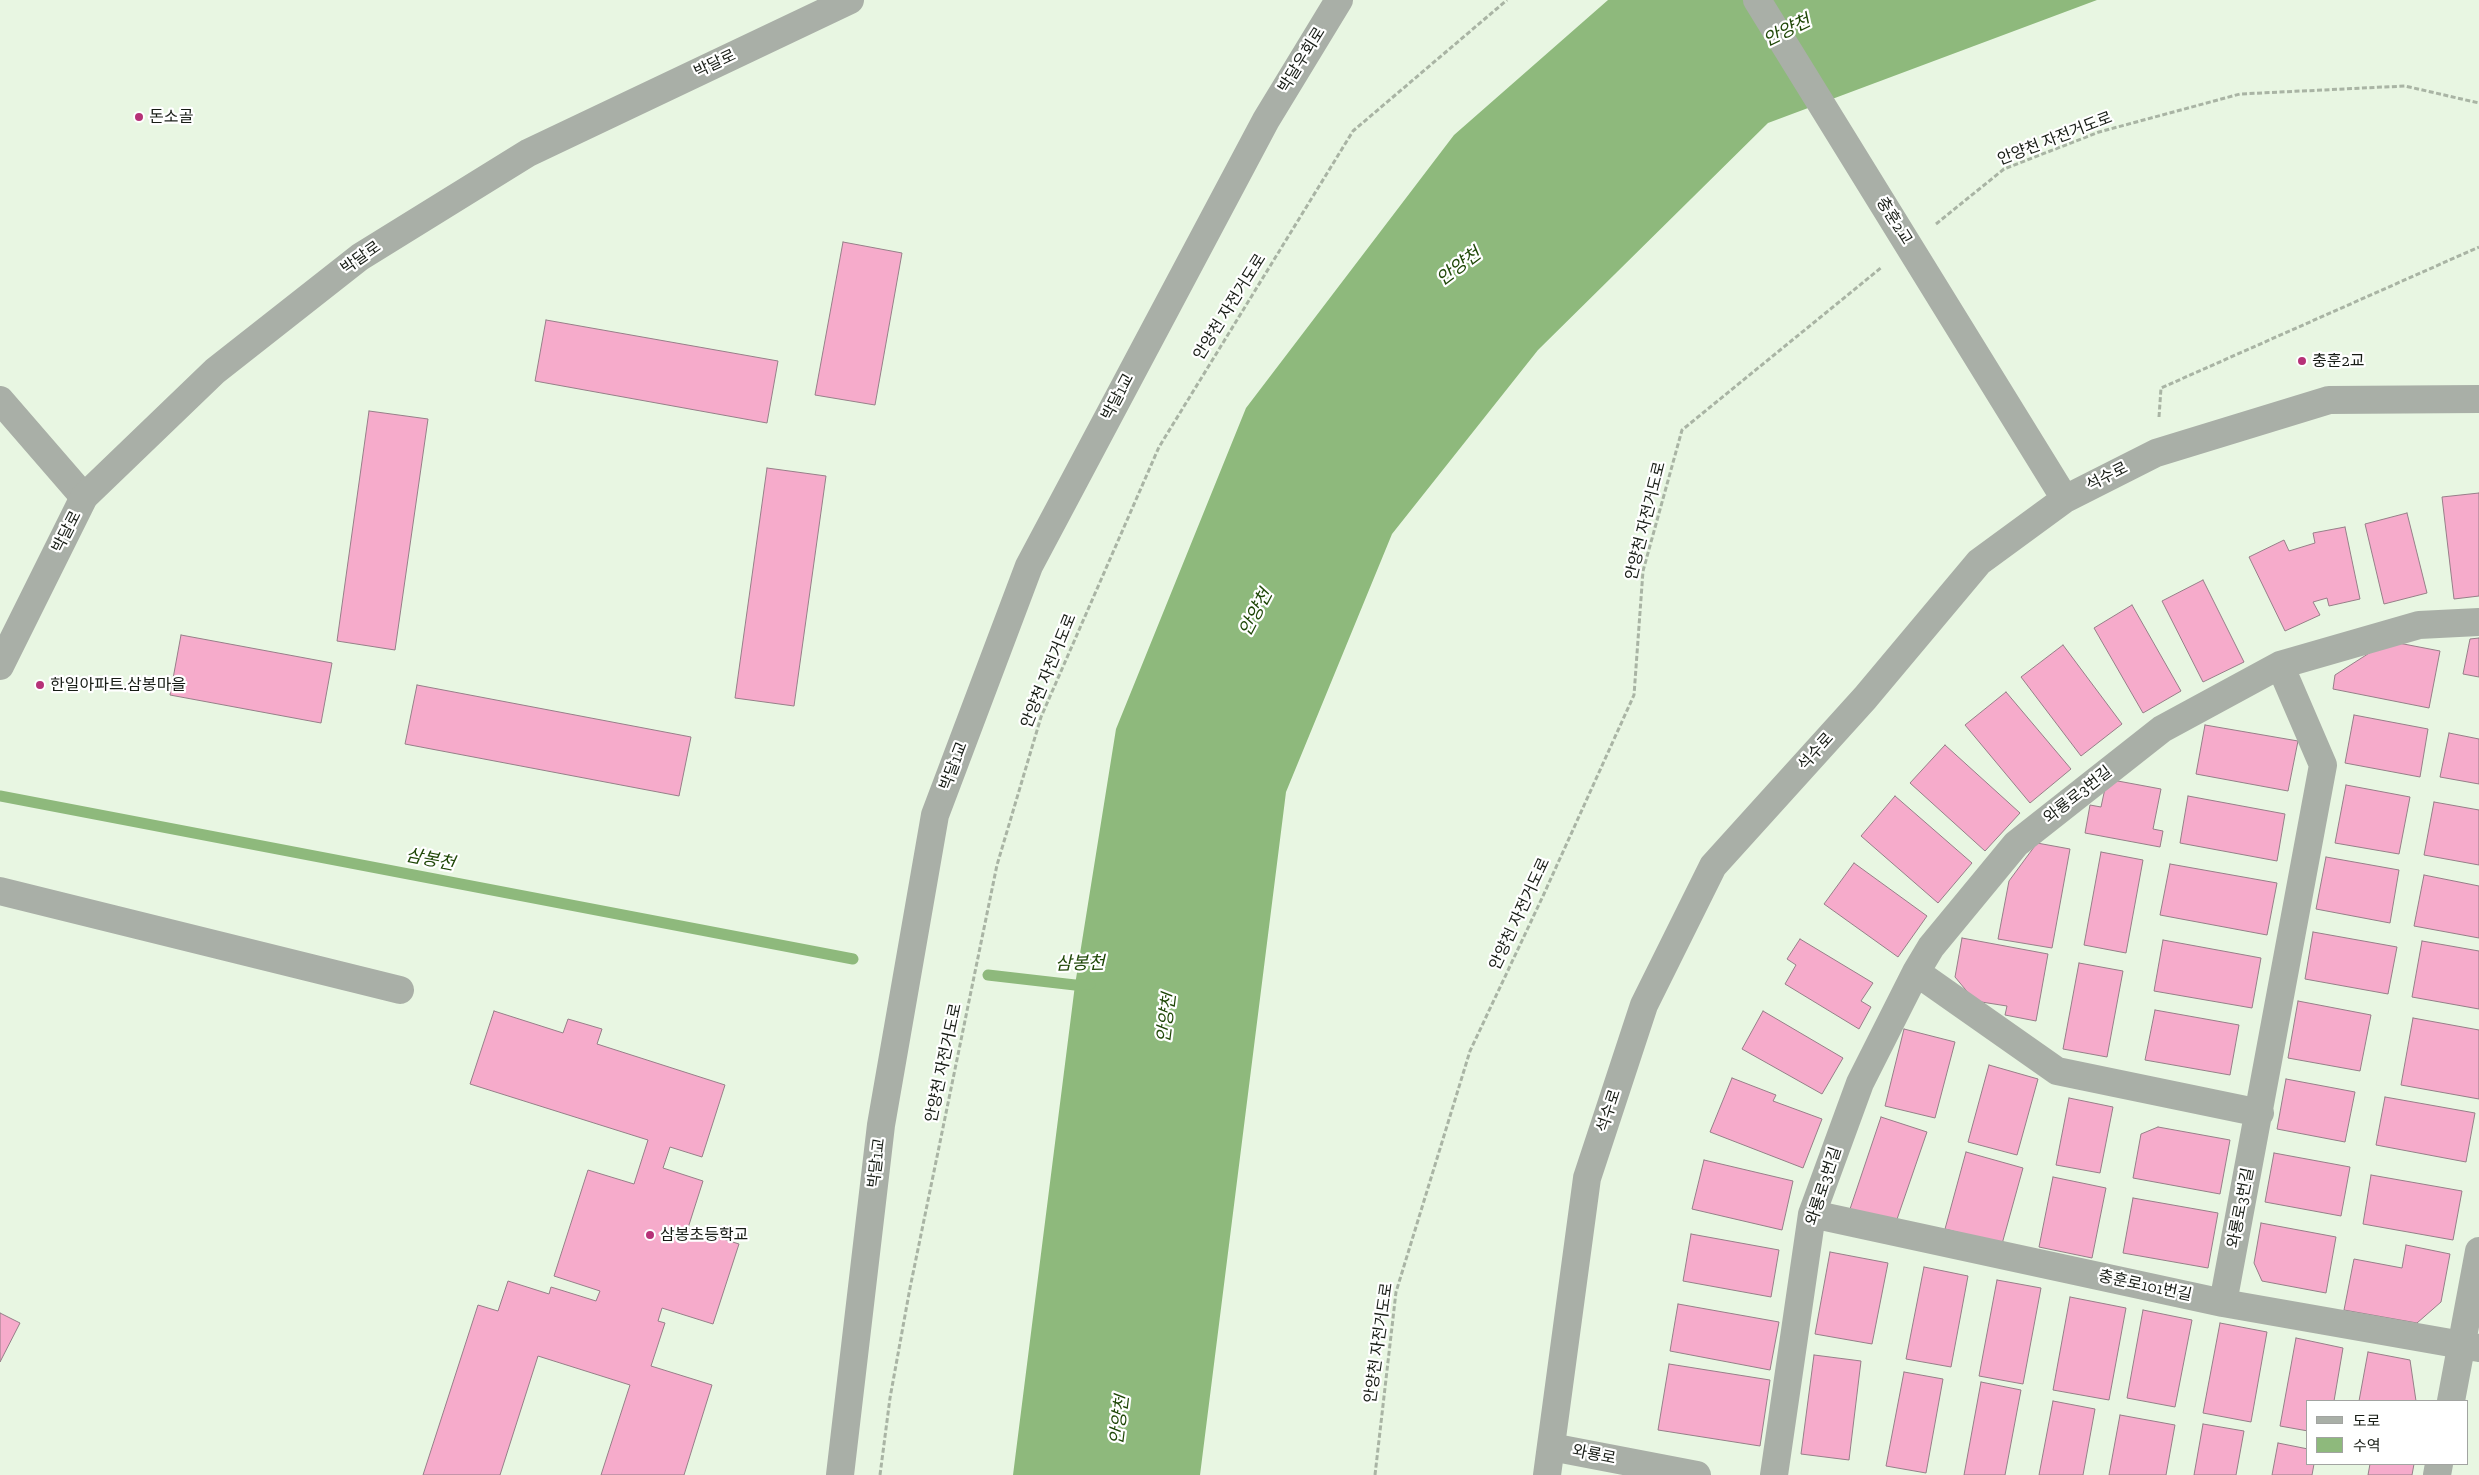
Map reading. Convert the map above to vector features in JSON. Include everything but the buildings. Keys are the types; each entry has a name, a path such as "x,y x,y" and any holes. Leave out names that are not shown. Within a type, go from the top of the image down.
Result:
{"street":[{"name":"박달로","path":"0,666 84,498 214,372 360,257 528,153 850,0"},
{"name":"박달우회로","path":"1266,120 1339,0"},
{"name":"충훈2교","path":"1757,0 2065,499"},
{"name":"박달1교","path":"840,1475 881,1125 935,815 1029,566 1266,120"},
{"name":"석수로","path":"1548,1475 1587,1178 1644,1005 1713,866 1865,698 1979,562 2065,499 2156,452 2329,400 2479,399"},
{"path":"0,400 84,498"},
{"name":"와룡로3번길","path":"1774,1475 1812,1214 1860,1082 1916,972 1931,947 2016,844 2162,729 2280,665 2419,625 2479,622"},
{"name":"와룡로3번길","path":"2223,1303 2260,1113 2323,765 2280,665"},
{"path":"0,891 400,990"},
{"path":"1916,972 2057,1071 2260,1113"},
{"name":"충훈로101번길","path":"1812,1214 2223,1303 2470,1347"},
{"path":"2451,1400 2470,1347 2479,1251"},
{"name":"와룡로","path":"1551,1447 1697,1475"}],"path":[{"name":"안양천 자전거도로","path":"880,1475 890,1398 910,1288 997,865 1040,717 1159,447 1353,131 1507,0"},
{"name":"안양천 자전거도로","path":"1935,225 2004,169 2099,132 2240,94 2405,86 2479,103"},
{"path":"2156,452 2161,388 2479,247"},
{"name":"안양천 자전거도로","path":"1375,1475 1396,1292 1470,1051 1634,695 1643,571 1682,430 1889,262"}],"water":[{"name":"안양천","path":"1608,0 2097,0 1768,123 1538,350 1392,534 1286,792 1200,1475 1013,1475 1075,985 1116,729 1246,408 1454,135"}],"waterway":[{"name":"삼봉천","path":"0,796 853,959"},
{"name":"삼봉천","path":"988,975 1075,985 1090,984"}],"place":[{"name":"돈소골","path":"139,117"},
{"name":"충훈2교","path":"2302,361"},
{"name":"한일아파트.삼봉마을","path":"40,685"},
{"name":"삼봉초등학교","path":"650,1235"}]}
